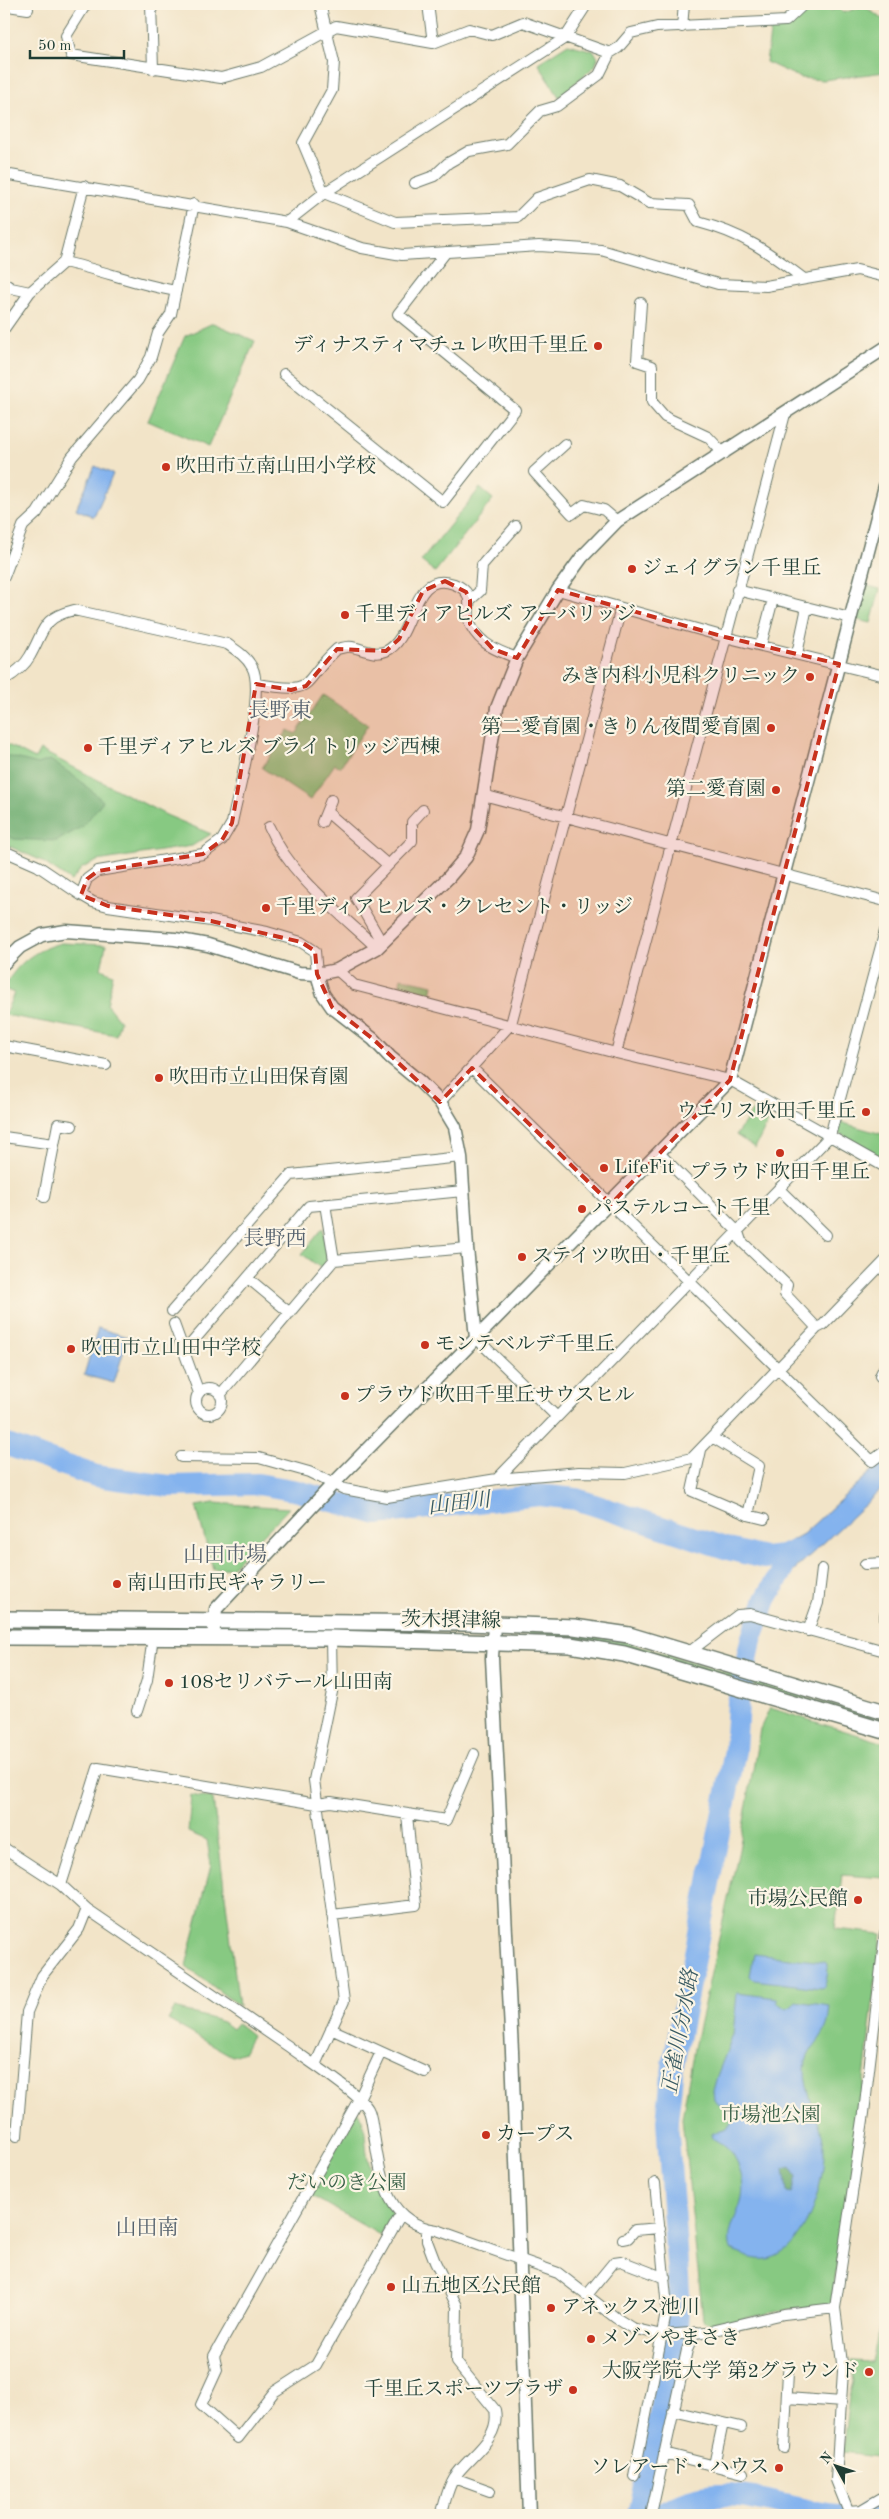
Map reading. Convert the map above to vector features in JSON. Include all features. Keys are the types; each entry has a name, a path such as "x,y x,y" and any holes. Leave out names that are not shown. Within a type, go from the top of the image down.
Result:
{"main road":[{"name":"茨木摂津線","path":"4,1619 494,1624 574,1627 629,1635 885,1712"},
{"name":"茨木摂津線","path":"4,1637 331,1638 493,1641 570,1645 624,1654 885,1731"}],"street":[{"path":"9,4 8,6 28,9"},
{"path":"86,4 66,36 70,55 221,78 261,67 336,26 433,43 469,29 492,35 523,22 610,53"},
{"path":"151,4 153,68"},
{"path":"320,4 334,62 332,90 303,143 324,194 395,222 518,217 537,198 590,180 620,186 649,203 689,205 698,222 730,230 766,250 804,279"},
{"path":"428,4 433,43"},
{"path":"286,222 324,194 565,38 587,4"},
{"path":"682,27 684,4"},
{"path":"415,183 434,176 448,163 469,150 507,144 540,111 558,106 599,75 610,53 618,48 631,33 657,27 786,21 804,4"},
{"path":"4,174 194,204 286,222 362,248 402,255 540,246 601,250 718,284 766,286 857,270 885,277"},
{"path":"4,329 30,292 64,262 84,186"},
{"path":"4,577 23,526 37,513 72,457 138,380 151,357 158,333 171,314 194,204"},
{"path":"284,374 443,502 515,410 398,314 446,252"},
{"path":"64,262 92,268 152,287 176,291"},
{"path":"4,283 11,288 30,292"},
{"path":"641,304 637,361 652,366 652,402 666,417 708,437 724,454"},
{"path":"4,963 20,947 42,934 66,931 175,939 208,945 299,973 317,974 338,970 380,946 448,878 466,857 478,830 497,708 517,658 558,590 582,557 617,521 724,454 885,348"},
{"path":"616,1053 785,414"},
{"path":"565,444 534,472 572,514 584,505 604,510 617,521"},
{"path":"214,1637 216,1609 333,1484 660,1154 730,1080 885,486"},
{"path":"470,600 480,592 482,565 516,526"},
{"path":"256,684 291,690 306,686 337,649 350,646 371,653 386,652 400,639 423,591 434,583 445,581 459,586 466,592 470,600 470,624 481,639 492,649 517,658"},
{"path":"558,590 725,637 885,676"},
{"path":"738,590 850,618"},
{"path":"761,645 773,599"},
{"path":"797,654 807,607"},
{"path":"440,1102 511,1024 620,608"},
{"path":"4,680 16,672 29,658 46,624 58,614 74,610 226,644 242,654 253,668 256,698 232,823 222,840 203,854 98,871 87,879 81,895"},
{"path":"484,795 885,900"},
{"path":"322,822 332,800"},
{"path":"380,946 356,898 412,841 412,822 423,810"},
{"path":"327,812 388,865"},
{"path":"269,827 275,841 308,884 380,946"},
{"path":"4,851 38,866 92,902 210,921 301,942 315,951 317,974 324,994 332,1007 373,1039 440,1102 455,1127 461,1157 467,1248 476,1338 556,1417"},
{"path":"497,1479 830,1136 885,931"},
{"path":"338,970 354,986 730,1080 885,1166"},
{"path":"4,1046 106,1065"},
{"path":"472,1068 872,1461 885,1451"},
{"path":"44,1197 58,1124 72,1126"},
{"path":"4,1137 54,1144"},
{"path":"660,1154 738,1232 741,1241 787,1284 784,1294 817,1328"},
{"path":"172,1311 292,1175 461,1157"},
{"path":"779,1189 826,1235"},
{"path":"184,1352 309,1206 464,1191"},
{"path":"325,1204 334,1260"},
{"path":"174,1324 199,1393 196,1405 205,1413 217,1411 221,1403 220,1395 334,1260 467,1248"},
{"path":"181,1457 260,1458 309,1472 333,1484 365,1494 387,1497 497,1479 579,1472 625,1473 692,1458 777,1368 817,1328 823,1325 885,1261"},
{"path":"248,1278 290,1313"},
{"path":"885,1366 880,1376 885,1381"},
{"path":"199,1393 210,1388 220,1395"},
{"path":"712,1437 759,1466 748,1515"},
{"path":"701,1449 692,1491 748,1515 764,1519"},
{"path":"865,1564 885,1563"},
{"path":"808,1631 818,1603 822,1569"},
{"path":"688,1653 738,1615 750,1614 885,1651 885,1615"},
{"path":"494,1624 492,1658 511,2042 529,2515"},
{"path":"137,1711 147,1680 153,1637"},
{"path":"315,2065 344,2001 314,1780 332,1692 331,1638"},
{"path":"60,1885 98,1768 317,1804 331,1802 446,1820 474,1754"},
{"path":"332,1915 416,1904 407,1815"},
{"path":"4,1848 60,1885 87,1909 315,2065 358,2099 369,2110 383,2184 390,2199 401,2214 427,2228 438,2230 558,2273 616,2318 632,2328 665,2335 690,2334 784,2314 835,2308"},
{"path":"17,2136 27,2012 42,1976 79,1929 87,1909"},
{"path":"885,1933 864,2113 835,2308 843,2371 836,2474 849,2513 860,2510 885,2496"},
{"path":"331,2029 425,2072"},
{"path":"381,2052 358,2099 214,2356 217,2370 201,2405 238,2438 274,2392 316,2365 401,2214"},
{"path":"634,2476 665,2335 668,2308 655,2183"},
{"path":"427,2228 428,2241 435,2262 457,2306 456,2362 495,2410 496,2419 489,2438 454,2478 440,2515"},
{"path":"623,2239 628,2238 635,2230 660,2228"},
{"path":"587,2295 614,2262 621,2260 665,2278"},
{"path":"652,2512 690,2334"},
{"path":"784,2448 788,2372"},
{"path":"787,2398 842,2402"},
{"path":"674,2411 741,2427"},
{"path":"714,2465 723,2423"},
{"path":"664,2453 743,2473"},
{"path":"454,2478 490,2491"}],"highlighted area":[{"path":"445,581 466,592 470,600 470,624 493,649 517,658 558,590 725,637 839,664 730,1080 611,1204 472,1068 440,1102 373,1039 332,1007 317,974 315,951 301,942 211,921 108,906 81,895 87,879 98,871 203,854 222,840 232,823 256,684 291,690 306,686 337,649 386,651 399,639 423,591"}],"green space":[{"path":"811,4 827,4 830,11 839,8 843,13 864,6 885,21 885,72 823,80 801,78 766,62 771,27"},
{"path":"568,44 594,51 598,58 595,66 559,97 538,63"},
{"path":"213,323 255,341 208,447 148,421 185,336"},
{"path":"480,488 493,499 435,572 421,561"},
{"path":"864,585 880,589 871,623 854,619"},
{"path":"323,695 368,725 340,767 335,764 310,800 262,768 288,730 296,734"},
{"path":"4,743 35,759 40,750 166,815 211,834 192,846 97,861 82,868 71,881 40,860 4,844"},
{"path":"4,755 38,764 50,760 78,779 103,801 83,826 57,841 14,839 4,834"},
{"path":"61,943 106,945 101,969 113,974 107,1005 120,1021 116,1035 5,1015 14,993 4,989 4,987 15,971 21,964 43,949"},
{"path":"401,978 433,985 430,999 398,991"},
{"path":"759,1102 774,1110 755,1148 736,1135"},
{"path":"840,1122 885,1135 885,1159 837,1132"},
{"path":"323,1228 327,1259 322,1269 302,1254"},
{"path":"214,1503 289,1508 231,1568 213,1569 196,1506"},
{"path":"4,1626 140,1627 127,1629 4,1629"},
{"path":"527,1630 590,1636 626,1642 885,1721 885,1724 629,1648 586,1639 526,1634"},
{"name":"市場池公園","path":"770,1708 885,1743 885,1878 842,1875 835,1929 881,1934 859,2121 831,2306 785,2310 712,2325 703,2319 682,2118 694,2048 739,1850 760,1729"},
{"path":"191,1795 213,1799 239,2006 186,1966 211,1865 207,1840 188,1832"},
{"path":"175,2008 223,2022 232,2029 237,2023 252,2035 244,2052 232,2056 168,2020"},
{"name":"だいのき公園","path":"356,2110 364,2127 368,2159 372,2173 392,2213 380,2235 310,2195"},
{"path":"791,2166 796,2177 792,2193 787,2193 783,2169"},
{"name":"大阪学院大学 第2グラウンド","path":"885,2302 885,2458 843,2453 850,2397 854,2382 851,2361 872,2362"}],"water":[{"path":"95,466 113,474 94,517 76,509"},
{"path":"98,1328 128,1337 114,1383 84,1375"},
{"path":"885,1459 885,1486 792,1572 780,1570 781,1546 803,1534"},
{"path":"754,1954 824,1962 828,1964 824,1987 754,1980 750,1976"},
{"path":"737,1993 777,1998 778,2003 786,2009 791,2007 796,2001 830,2006 827,2026 810,2052 805,2068 809,2095 823,2139 824,2153 818,2190 804,2227 793,2242 781,2253 767,2259 744,2256 731,2250 731,2230 741,2203 743,2193 742,2181 735,2157 726,2147 712,2138 711,2134 727,2129 733,2120 730,2110 717,2104 714,2100 713,2091 733,2035","holes":["791,2167 796,2177 791,2193 787,2192 784,2169"]}],"waterway":[{"name":"山田川","path":"4,1444 96,1476 169,1486 258,1484 298,1491 377,1514 539,1495 576,1499 728,1549 764,1558 783,1556 796,1550"},
{"name":"正雀川分水路","path":"638,2515 677,2326 679,2291 667,2121 673,2065 735,1751 738,1703 751,1640 766,1599 782,1572 783,1556"},
{"path":"659,2515 681,2503 703,2497 725,2495 746,2497 836,2515"},
{"path":"866,2515 885,2505"}],"place":[{"name":"ディナスティマチュレ吹田千里丘","path":"598,346"},
{"name":"吹田市立南山田小学校","path":"166,467"},
{"name":"ジェイグラン千里丘","path":"632,569"},
{"name":"千里ディアヒルズ アーバリッジ","path":"345,615"},
{"name":"みき内科小児科クリニック","path":"810,677"},
{"name":"第二愛育園・きりん夜間愛育園","path":"771,728"},
{"name":"千里ディアヒルズ ブライトリッジ西棟","path":"88,748"},
{"name":"第二愛育園","path":"776,790"},
{"name":"千里ディアヒルズ・クレセント・リッジ","path":"266,908"},
{"name":"吹田市立山田保育園","path":"159,1078"},
{"name":"ウエリス吹田千里丘","path":"866,1112"},
{"name":"プラウド吹田千里丘","path":"780,1153"},
{"name":"LifeFit","path":"604,1168"},
{"name":"パステルコート千里","path":"582,1209"},
{"name":"ステイツ吹田・千里丘","path":"522,1257"},
{"name":"モンテベルデ千里丘","path":"425,1345"},
{"name":"吹田市立山田中学校","path":"71,1349"},
{"name":"プラウド吹田千里丘サウスヒル","path":"345,1396"},
{"name":"南山田市民ギャラリー","path":"117,1584"},
{"name":"108セリバテール山田南","path":"169,1683"},
{"name":"市場公民館","path":"858,1900"},
{"name":"カープス","path":"486,2135"},
{"name":"山五地区公民館","path":"391,2287"},
{"name":"アネックス池川","path":"551,2308"},
{"name":"メゾンやまさき","path":"591,2339"},
{"name":"大阪学院大学 第2グラウンド","path":"869,2372"},
{"name":"千里丘スポーツプラザ","path":"573,2390"},
{"name":"ソレアード・ハウス","path":"779,2468"}],"district":[{"name":"長野東","path":"280,711"},
{"name":"長野西","path":"275,1239"},
{"name":"山田市場","path":"225,1555"},
{"name":"山田南","path":"147,2228"}]}
